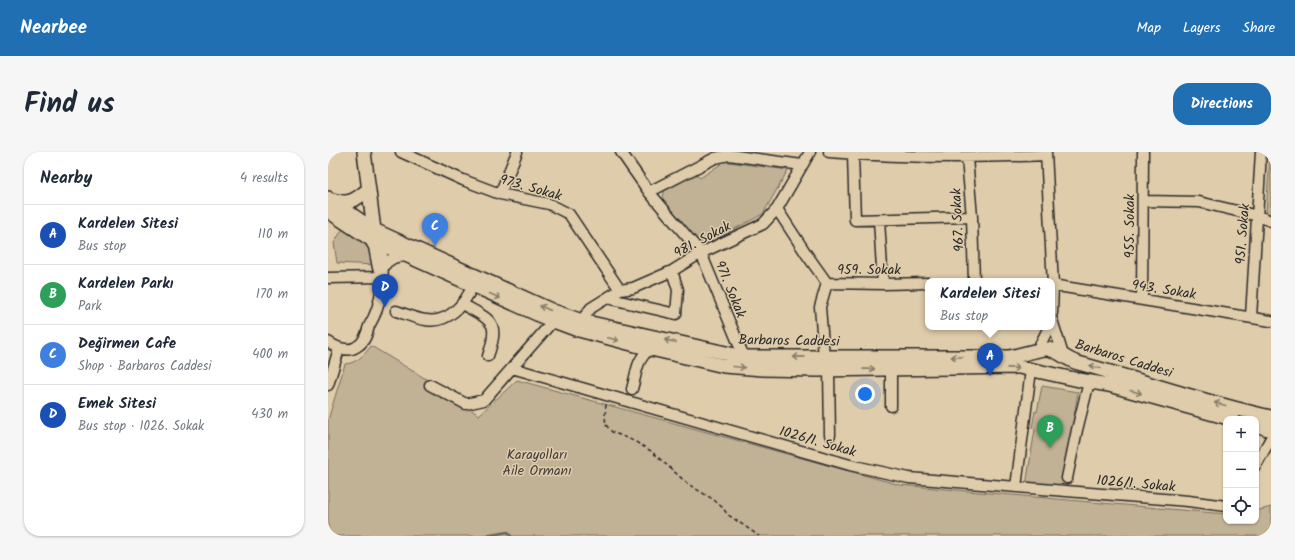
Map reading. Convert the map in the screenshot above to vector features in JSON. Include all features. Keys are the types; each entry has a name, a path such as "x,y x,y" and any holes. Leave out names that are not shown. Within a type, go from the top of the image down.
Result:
{"main road":[{"path":"364,152 366,187 372,234"},
{"path":"329,203 348,203 357,198 366,187"},
{"name":"Barbaros Caddesi","path":"329,203 372,234 409,256 553,321 744,357 1009,358 1046,349 1062,355 1075,363 1109,371 1212,402 1271,417"},
{"name":"Barbaros Caddesi","path":"372,234 553,311 578,325 650,349 724,366 763,369 829,370 1019,367 1057,376 1109,385 1223,417"},
{"path":"1035,371 1032,359 1037,351"},
{"path":"1057,376 1064,370 1065,366 1062,355"},
{"path":"1259,426 1271,430"}],"street":[{"name":"973. Sokak","path":"401,152 463,180 500,194 549,204 570,214 620,290"},
{"path":"500,194 517,152"},
{"name":"971. Sokak","path":"620,152 649,192 701,253 744,357"},
{"name":"981. Sokak","path":"578,325 591,308 620,290 633,288 672,271 701,253 762,224 777,209 810,152"},
{"path":"829,152 967,158 1046,154 1052,278"},
{"name":"955. Sokak","path":"1142,300 1143,152"},
{"name":"951. Sokak","path":"1251,317 1261,152"},
{"path":"853,154 855,220 972,218"},
{"path":"649,192 715,158 729,155 802,165"},
{"name":"967. Sokak","path":"967,158 972,218 974,278"},
{"path":"1143,201 1199,202 1258,216 1271,221"},
{"name":"959. Sokak","path":"777,209 807,256 827,283 925,283"},
{"path":"879,220 883,284"},
{"path":"328,342 339,349 352,349 360,345 367,335 380,295 382,272 382,248 372,234"},
{"path":"328,278 382,272 392,258 409,256"},
{"path":"607,298 676,314 678,290 672,271"},
{"path":"824,357 820,307 827,283"},
{"path":"396,311 432,321 447,317 462,304 473,285"},
{"name":"943. Sokak","path":"1055,286 1271,321"},
{"path":"462,304 482,315 493,325 494,333 488,356"},
{"path":"430,385 466,404 484,400 553,321"},
{"path":"1037,351 1048,330"},
{"path":"1055,330 1062,355"},
{"path":"328,385 339,349"},
{"path":"632,389 639,360 643,354 650,349"},
{"name":"1026/1. Sokak","path":"512,368 850,464 909,478 1188,501 1223,506"},
{"path":"891,369 891,406"},
{"path":"829,370 830,435"},
{"path":"1016,487 1035,371"},
{"path":"1067,478 1089,382"},
{"path":"1259,460 1271,438"}],"path":[{"path":"607,395 605,417 606,424 612,432 634,441 651,451 688,484 714,500 727,514 759,536"}],"green space":[{"path":"1271,152 1271,214 1266,213"},
{"path":"721,161 788,170 763,214 712,241 701,242 690,237 663,199 664,191 695,173 700,178 721,164"},
{"path":"345,225 371,242 374,265 337,263 334,243"},
{"name":"Karayolları Aile Ormanı","path":"371,346 426,379 479,415 517,380 900,485 1223,514 1223,524 1259,524 1259,510 1271,507 1271,536 328,536 328,420 345,364 357,360"},
{"path":"1042,386 1078,392 1062,491 1026,485 1035,429 1032,428"}],"waterway":[{"path":"485,536 508,532 511,536"}],"place":[{"name":"Değirmen Cafe","path":"435,246"},
{"name":"Emek Sitesi","path":"385,307"},
{"name":"Kardelen Sitesi","path":"990,376"},
{"name":"Kardelen Parkı","path":"1050,448"}]}
